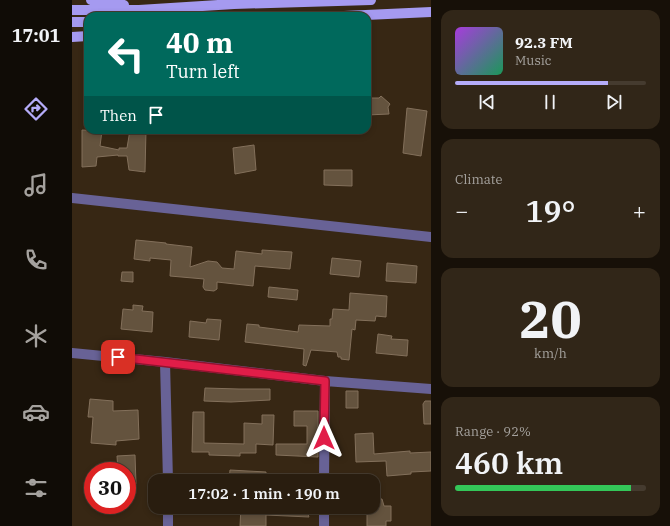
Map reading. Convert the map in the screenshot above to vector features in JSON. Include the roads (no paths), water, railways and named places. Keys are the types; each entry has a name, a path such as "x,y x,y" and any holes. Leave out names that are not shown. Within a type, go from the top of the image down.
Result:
{"main road":[{"path":"91,0 117,3 139,10"},
{"path":"72,10 139,10 233,2 371,0"},
{"path":"371,15 431,12"},
{"path":"72,22 84,22"},
{"path":"72,37 84,36"}],"street":[{"path":"72,198 431,237"},
{"path":"72,353 165,362 325,381 431,389"},
{"path":"165,362 168,474"},
{"path":"324,474 325,381"},
{"path":"168,514 168,526"},
{"path":"324,514 324,526"}]}
